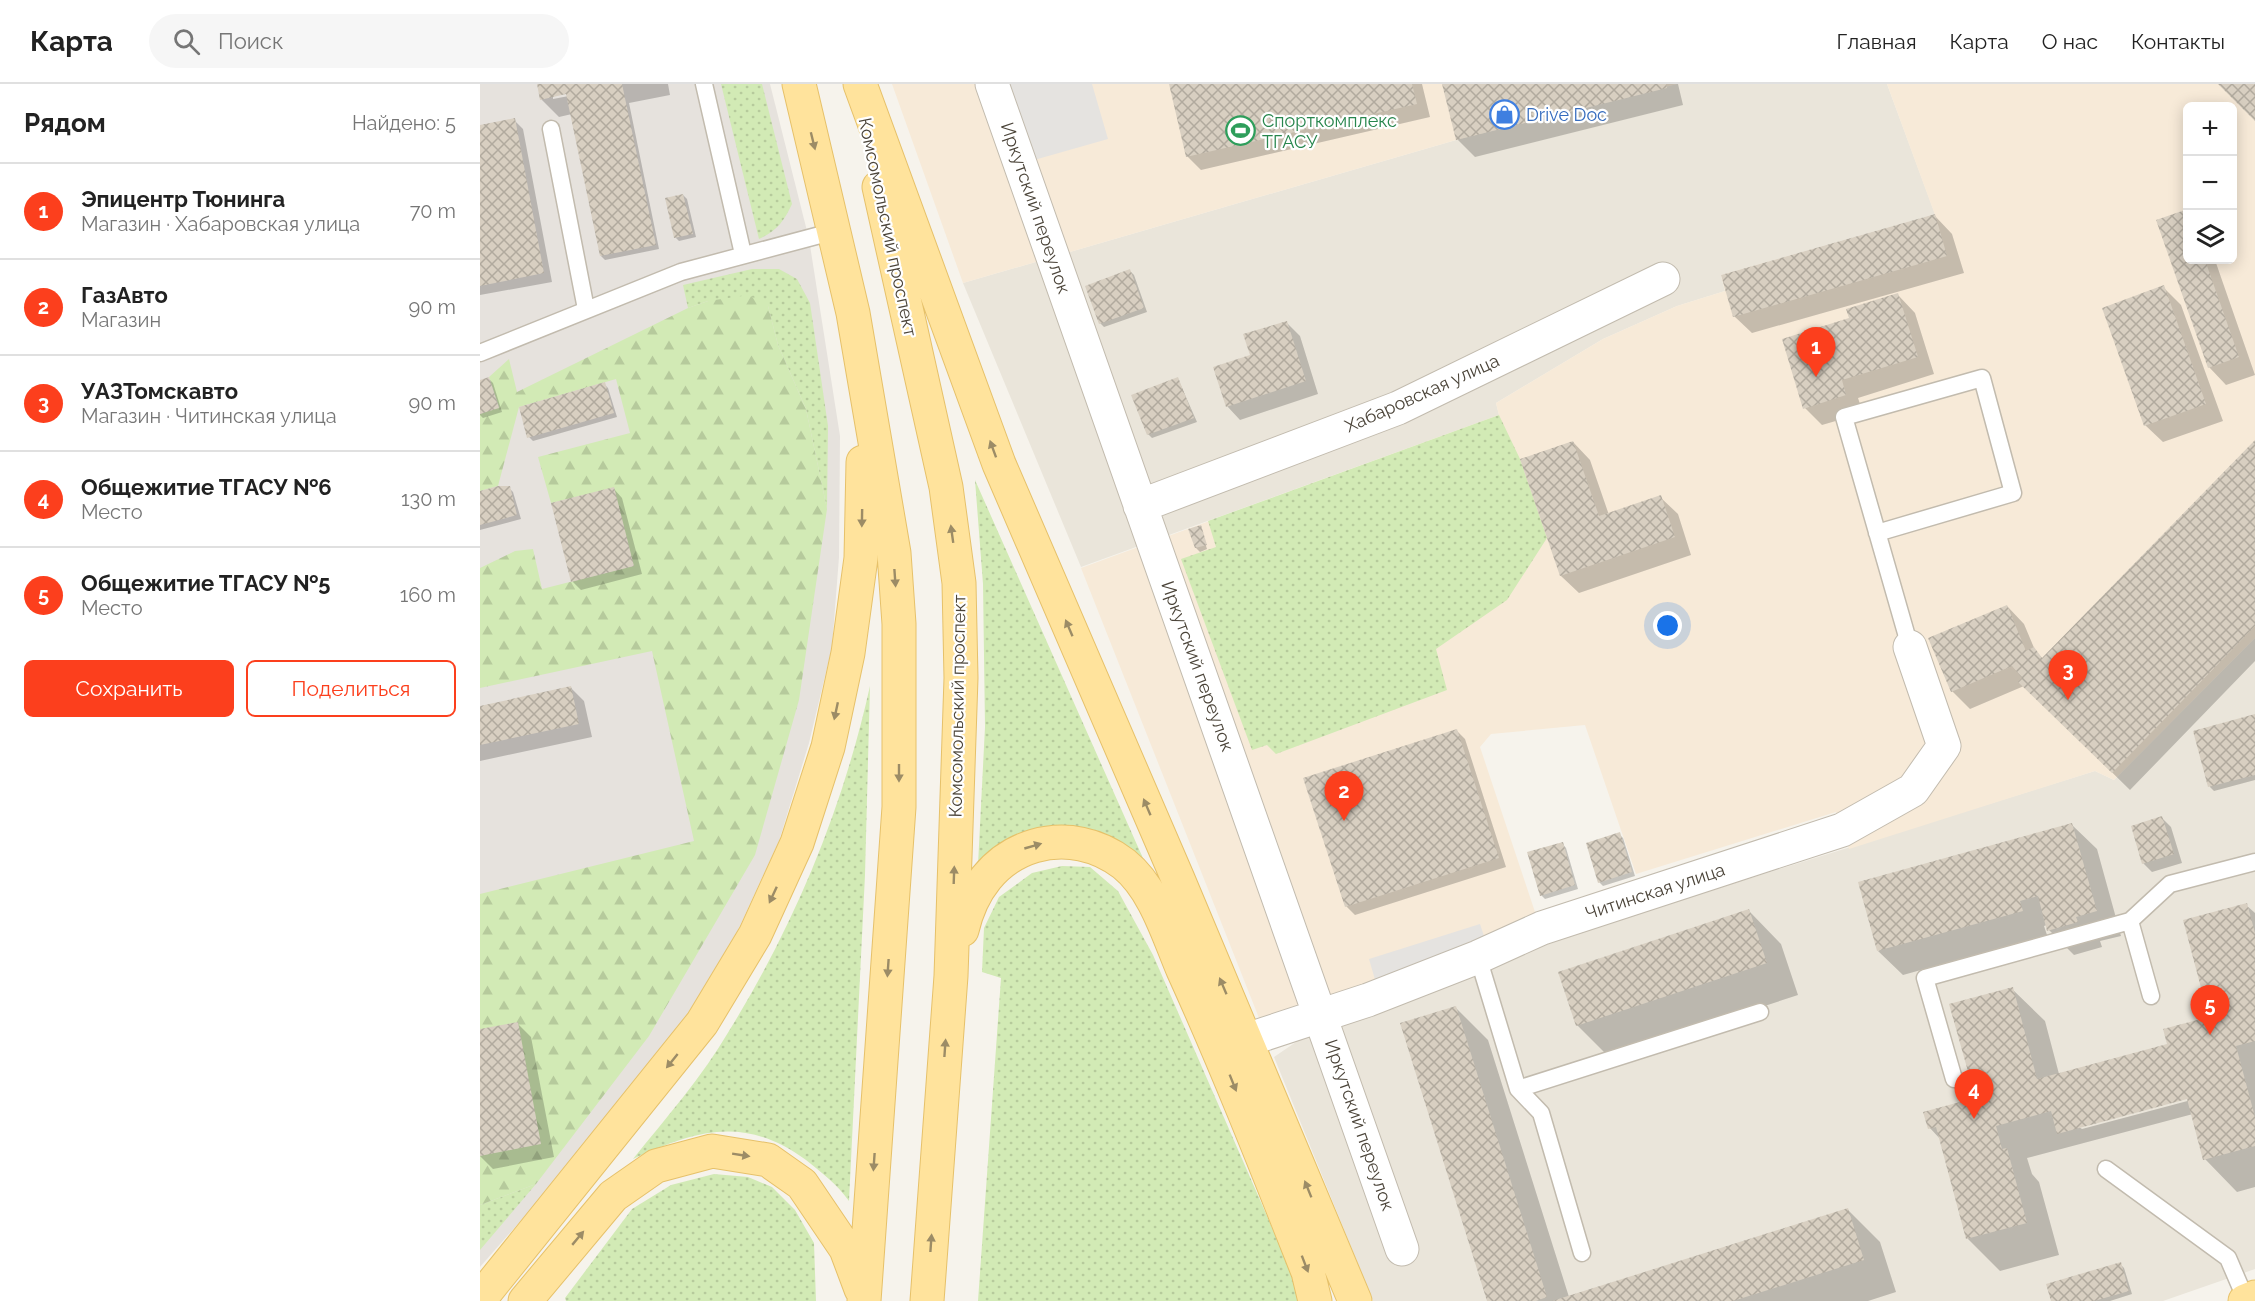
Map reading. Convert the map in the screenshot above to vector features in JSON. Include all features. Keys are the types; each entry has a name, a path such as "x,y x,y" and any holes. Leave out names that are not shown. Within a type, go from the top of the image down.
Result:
{"main road":[{"path":"799,84 853,313 894,553 898,624 899,807 864,1300"},
{"path":"858,84 999,464 1232,1045 1308,1272 1315,1301"},
{"name":"Комсомольский проспект","path":"858,84 946,487 959,583 962,678 951,976 927,1301"},
{"path":"480,1299 702,1023 755,935 797,843 828,747 848,653 861,558 864,434 853,313"},
{"path":"951,976 965,915 978,886 998,866 1023,849 1051,841 1088,844 1124,865 1149,893 1232,1045 1355,1301"},
{"path":"525,1301 613,1196 656,1166 712,1151 768,1160 802,1184 846,1248 864,1300"}],"street":[{"name":"Иркутский переулок","path":"992,84 1322,1016 1402,1249"},
{"name":"Хабаровская улица","path":"1140,506 1398,408 1663,279"},
{"name":"Читинская улица","path":"1232,1045 1322,1016 1478,957 1542,928 1842,830 1913,790 1944,746 1910,647"}],"lane":[{"path":"704,84 743,254"},
{"path":"550,129 586,309"},
{"path":"480,352 681,272 835,231"},
{"path":"1877,533 2013,494 1982,378 1844,417 1877,533 1910,647"},
{"path":"1954,1079 1925,978 2130,921 2170,884 2255,862"},
{"path":"2130,921 2151,996"},
{"path":"1478,957 1518,1089 1541,1113 1582,1253"},
{"path":"1518,1089 1760,1012"},
{"path":"2106,1169 2228,1258 2249,1299"}],"shaded area":[{"path":"480,84 770,84 809,239 840,436 839,557 832,647 809,743 779,841 738,930 689,1012 574,1160 480,1267"},
{"path":"892,84 1677,84 1456,140 963,283"},
{"path":"992,84 1092,84 1108,139 1020,164"},
{"path":"1677,84 1887,84 1935,214 1721,275 1725,291 1677,306 1603,339 1496,403 1499,415 1081,567 963,283 1456,140"},
{"path":"1887,84 2255,84 2255,638 2114,780 2095,771 1849,849 1836,812 1636,874 1585,725 1491,734 1480,747 1536,915 1364,988 1259,1018 1081,568 1499,415 1496,403 1603,339 1677,306 1725,291 1721,275 1935,215"},
{"path":"2255,638 2255,1269 2163,1301 1373,1301 1274,1057 1299,1040 1548,941 2095,771 2114,780"},
{"path":"1480,924 1484,936 1376,983 1369,959"}],"green space":[{"path":"721,84 762,84 792,204 779,225 771,233 759,239"},
{"path":"752,269 779,269 797,279 810,303 828,426 827,509 806,409 778,345 768,306 708,301 688,308 683,285"},
{"path":"749,295 768,306 778,345 806,409 827,509 799,700 755,855 649,1036 536,1184 480,1205 480,894 694,841 652,651 480,688 480,568 515,551 533,549 542,589 633,566 614,488 551,503 538,457 630,433 616,379 519,407 498,486 480,491 480,414 499,407 489,377 509,359 517,392 688,308 708,301"},
{"path":"1499,415 1520,459 1547,538 1507,600 1436,649 1447,690 1276,754 1267,745 1252,750 1181,559 1216,547 1208,521"},
{"path":"975,480 1146,865 1121,845 978,865 985,727 983,584"},
{"path":"870,686 865,875 849,1201 834,1184 806,1160 783,1146 762,1137 741,1132 700,1135 633,1159 707,1065 775,949 831,821 859,731"},
{"path":"1062,866 1090,867 1118,891 1153,955 1291,1271 1300,1301 978,1301 1001,978 982,972 984,928 999,897 1032,873"},
{"path":"714,1174 748,1177 772,1187 795,1210 814,1243 816,1301 566,1301 565,1298 632,1209 671,1185"},
{"path":"536,1184 480,1250 480,1205"}],"building":[{"path":"537,84 622,84 656,245 600,256 566,94 540,100"},
{"name":"Спорткомплекс ТГАСУ","path":"1169,84 1412,84 1417,104 1186,157"},
{"name":"Drive Doc","path":"1442,84 1666,84 1667,88 1456,140"},
{"path":"2218,84 2255,84 2255,121 2237,102"},
{"path":"515,118 544,273 480,286 480,125"},
{"path":"683,194 693,234 674,238 665,198"},
{"path":"2183,211 2183,264 2206,264 2239,357 2208,368 2156,220"},
{"path":"1935,214 1947,256 1733,317 1721,275"},
{"path":"1130,269 1144,308 1099,324 1085,286"},
{"path":"2164,285 2206,404 2144,426 2102,308"},
{"path":"1898,293 1918,357 1842,380 1846,395 1803,409 1782,339 1849,318 1846,309"},
{"path":"1287,321 1306,381 1226,407 1213,367 1250,355 1243,334"},
{"path":"489,377 499,408 480,414 480,380"},
{"path":"1178,377 1194,418 1147,435 1131,395"},
{"path":"605,382 614,413 527,438 519,407"},
{"path":"2255,440 2255,626 2112,773 2018,682 2022,678 2012,666 1951,692 1928,638 2007,605 2026,651 2034,647 2042,658"},
{"path":"1573,441 1599,516 1661,495 1675,537 1560,576 1520,459"},
{"path":"498,486 510,486 517,515 480,525 480,491"},
{"path":"614,487 634,566 571,582 551,503"},
{"path":"1201,525 1207,545 1195,548 1188,529"},
{"path":"571,686 579,724 480,745 480,706"},
{"path":"2255,714 2255,775 2208,787 2193,731"},
{"path":"1457,729 1499,858 1345,907 1303,778"},
{"path":"2162,816 2174,854 2142,864 2131,826"},
{"path":"2072,823 2097,911 2076,917 2078,922 2047,931 2038,896 2020,901 2023,911 1877,951 1858,882"},
{"path":"1620,832 1632,872 1598,883 1586,843"},
{"path":"1563,842 1575,885 1540,896 1527,852"},
{"path":"2247,903 2255,933 2255,1041 2236,1046 2255,1117 2255,1146 2203,1160 2187,1099 2057,1134 2051,1111 1996,1126 2002,1149 2007,1148 2027,1223 1966,1239 1936,1127 1928,1129 1923,1112 1982,1096 1976,1074 1969,1075 1949,1004 2013,987 2037,1079 2167,1044 2163,1029 2220,1014 2215,996 2204,999 2183,920"},
{"path":"1749,909 1767,963 1576,1026 1558,972"},
{"path":"1456,1006 1547,1297 1536,1301 1487,1301 1400,1023"},
{"path":"518,1022 541,1144 480,1156 480,1029"},
{"path":"1848,1208 1864,1260 1733,1301 1552,1301"},
{"path":"2121,1262 2129,1291 2094,1301 2051,1301 2046,1284"}],"place":[{"name":"Drive Doc","path":"1505,114"},
{"name":"Спорткомплекс ТГАСУ","path":"1241,130"},
{"name":"Эпицентр Тюнинга","path":"1816,377"},
{"name":"УАЗТомскавто","path":"2068,700"},
{"name":"ГазАвто","path":"1344,821"},
{"name":"Общежитие ТГАСУ №5","path":"2210,1035"},
{"name":"Общежитие ТГАСУ №6","path":"1974,1119"}]}
